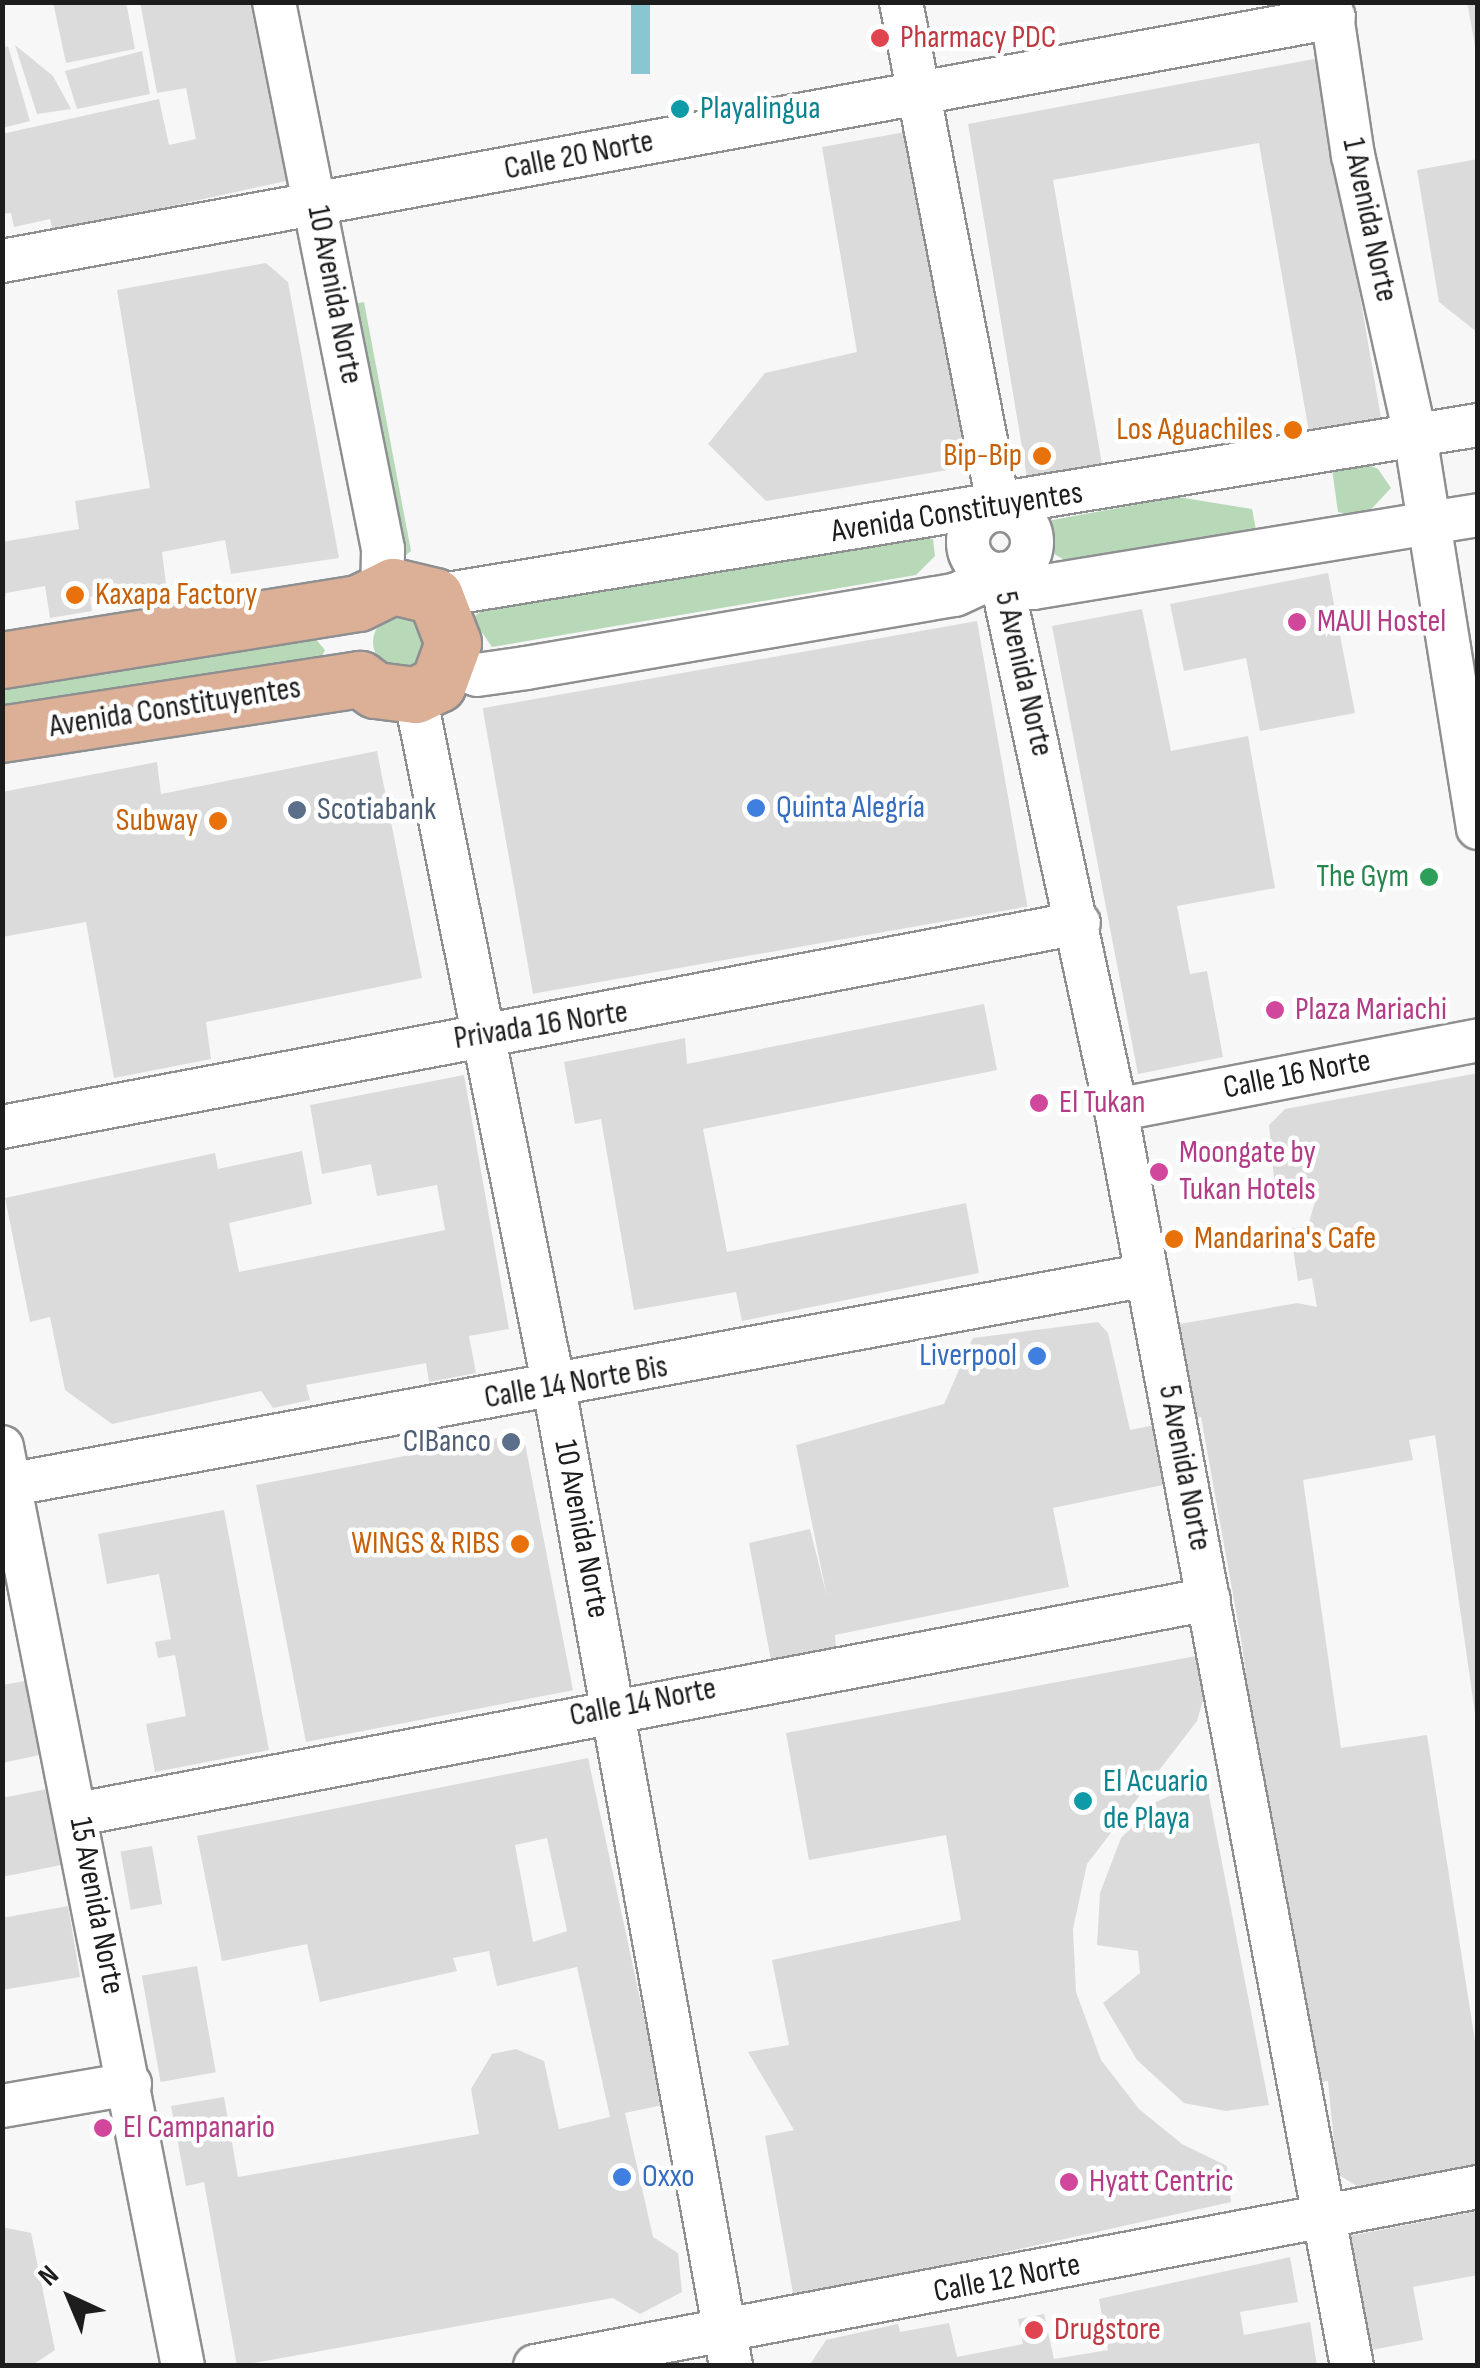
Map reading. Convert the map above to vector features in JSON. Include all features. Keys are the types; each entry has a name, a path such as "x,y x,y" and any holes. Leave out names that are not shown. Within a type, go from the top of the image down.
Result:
{"main road":[{"name":"Avenida Constituyentes","path":"382,588 435,596"},
{"path":"2,660 358,603 382,588"},
{"path":"432,681 453,643 435,596"},
{"name":"Avenida Constituyentes","path":"2,734 360,678 374,690 432,681"}],"street":[{"name":"10 Avenida Norte","path":"274,2 337,202 383,549 382,588"},
{"path":"901,2 1000,508 974,524 968,543 974,562 1000,574"},
{"name":"Calle 20 Norte","path":"2,262 919,92 1332,10"},
{"name":"1 Avenida Norte","path":"1332,10 1353,155 1414,435 1429,524"},
{"name":"Avenida Constituyentes","path":"435,596 1000,508 1478,425"},
{"name":"Avenida Constituyentes","path":"432,681 955,594 1000,574 1032,588 1478,515"},
{"path":"1429,524 1478,828"},
{"name":"5 Avenida Norte","path":"1000,574 1079,924 1116,1110 1321,2219 1352,2366"},
{"name":"10 Avenida Norte","path":"432,681 478,1035 554,1387 728,2349"},
{"name":"Privada 16 Norte","path":"2,1127 478,1035 518,1034 1079,924"},
{"name":"Calle 16 Norte","path":"1116,1110 1478,1040"},
{"name":"Calle 14 Norte Bis","path":"5,1472 554,1387 1148,1275"},
{"name":"15 Avenida Norte","path":"5,1472 78,1814 183,2366"},
{"name":"Calle 14 Norte","path":"78,1814 614,1707 1208,1599"},
{"path":"2,2106 130,2084"},
{"name":"Calle 12 Norte","path":"534,2366 728,2349 1478,2187"}],"green space":[{"path":"364,302 411,551 404,557 354,304"},
{"path":"1353,458 1378,469 1391,488 1363,518 1338,512 1331,462"},
{"path":"1178,497 1252,509 1256,530 1070,563 1049,551 1052,520"},
{"path":"903,533 933,539 935,556 916,575 492,647 472,618 488,606"},
{"path":"400,615 419,623 427,642 419,661 400,669 381,661 373,642 381,623"},
{"path":"314,637 325,650 320,660 3,710 3,682"}],"water":[{"path":"631,3 650,3 650,74 631,74"}],"building":[{"path":"53,2 126,2 135,49 66,63"},
{"path":"140,2 250,2 286,181 53,232 50,219 14,227 11,213 2,214 2,134 159,99 169,145 196,139 186,88 157,93"},
{"path":"1467,2 1478,2 1478,51 1476,51"},
{"path":"15,45 53,76 71,109 37,114"},
{"path":"8,46 30,121 2,128 2,48"},
{"path":"142,51 150,94 77,109 65,71"},
{"path":"1319,58 1381,418 1309,432 1259,143 1053,180 1104,476 1029,489 968,124"},
{"path":"916,130 971,466 766,501 708,444 765,373 857,352 822,147"},
{"path":"1478,159 1478,333 1439,302 1417,170"},
{"path":"266,263 288,282 339,558 231,574 225,540 162,552 166,584 90,597 92,611 50,618 45,586 6,593 2,607 2,542 79,529 75,501 150,488 117,290"},
{"path":"1328,573 1355,713 1260,731 1246,658 1184,671 1170,604"},
{"path":"1142,609 1171,751 1248,736 1275,888 1177,906 1190,974 1207,971 1223,1057 1138,1074 1052,626"},
{"name":"Quinta Alegría","path":"977,621 1027,907 533,994 483,708"},
{"path":"377,751 422,978 206,1022 211,1059 114,1078 86,922 2,937 2,792 157,762 161,794"},
{"path":"984,1004 997,1070 703,1129 727,1252 966,1203 979,1273 742,1321 736,1292 634,1310 601,1119 575,1124 564,1062 685,1038 687,1064"},
{"path":"1478,1073 1478,1734 1435,1435 1409,1440 1413,1460 1303,1480 1341,1748 1427,1735 1478,2060 1478,2166 1362,2189 1337,2174 1328,2081 1303,2085 1241,1639 1201,1417 1185,1418 1169,1326 1297,1303 1317,1307 1312,1278 1298,1281 1290,1229 1308,1226 1316,1198 1303,1198 1299,1181 1274,1179 1269,1125 1285,1109"},
{"path":"464,1075 509,1329 469,1336 476,1373 429,1382 426,1363 306,1385 310,1400 273,1408 261,1391 112,1424 65,1390 50,1317 30,1322 5,1198 215,1153 218,1169 302,1151 312,1204 229,1223 239,1272 445,1230 437,1185 377,1196 371,1164 322,1174 310,1105"},
{"path":"1098,1322 1108,1333 1130,1430 1155,1425 1168,1484 1053,1508 1069,1587 835,1635 836,1651 772,1666 749,1543 810,1529 827,1597 796,1445 944,1404 973,1338"},
{"path":"523,1433 573,1690 306,1742 256,1485"},
{"path":"224,1510 269,1750 155,1772 146,1724 186,1716 175,1655 158,1658 155,1642 171,1639 159,1574 107,1584 98,1534"},
{"path":"1196,1656 1204,1697 1197,1721 1087,1864 1073,1929 1076,1992 1101,2060 1139,2109 1182,2144 1227,2166 1231,2202 794,2299 765,2136 794,2130 748,2052 789,2045 772,1960 961,1920 946,1835 809,1860 786,1733"},
{"path":"31,1680 44,1754 2,1763 2,1685"},
{"path":"588,1758 663,2105 625,2113 653,2237 678,2253 682,2292 640,2314 613,2298 237,2366 204,2182 186,2186 171,2106 224,2097 238,2177 479,2134 471,2089 492,2054 516,2049 544,2061 559,2129 610,2117 577,1967 497,1986 489,1951 453,1958 457,1971 320,2002 307,1944 222,1961 197,1836","holes":["547,1838 567,1931 533,1942 515,1845"]},
{"path":"1206,1780 1269,2105 1226,2111 1184,2103 1137,2060 1103,2003 1140,1973 1138,1951 1097,1945 1100,1893 1121,1838 1156,1802"},
{"path":"47,1789 61,1865 2,1877 2,1798"},
{"path":"152,1846 162,1904 131,1910 120,1852"},
{"path":"68,1906 80,1977 2,1990 2,1918"},
{"path":"197,1966 216,2072 161,2082 142,1976"},
{"path":"1478,2211 1478,2275 1413,2287 1423,2340 1366,2351 1344,2237"},
{"path":"2,2227 31,2233 55,2350 31,2366 2,2366"},
{"path":"1290,2257 1298,2302 1240,2312 1244,2335 1310,2322 1317,2366 809,2366 826,2340 898,2324 900,2332 949,2323 957,2357 1023,2344 1018,2319 1044,2314 1054,2359 1108,2350 1099,2299"}],"place":[{"name":"Pharmacy PDC","path":"880,38"},
{"name":"Playalingua","path":"680,109"},
{"name":"Los Aguachiles","path":"1293,430"},
{"name":"Bip-Bip","path":"1042,456"},
{"name":"Kaxapa Factory","path":"75,595"},
{"name":"MAUI Hostel","path":"1297,622"},
{"name":"Quinta Alegría","path":"756,808"},
{"name":"Scotiabank","path":"297,810"},
{"name":"Subway","path":"218,821"},
{"name":"The Gym","path":"1429,877"},
{"name":"Plaza Mariachi","path":"1275,1010"},
{"name":"El Tukan","path":"1039,1103"},
{"name":"Moongate by Tukan Hotels","path":"1159,1172"},
{"name":"Mandarina's Cafe","path":"1174,1239"},
{"name":"Liverpool","path":"1037,1356"},
{"name":"CIBanco","path":"511,1442"},
{"name":"WINGS & RIBS","path":"520,1544"},
{"name":"El Acuario de Playa","path":"1083,1801"},
{"name":"El Campanario","path":"103,2128"},
{"name":"Oxxo","path":"622,2177"},
{"name":"Hyatt Centric","path":"1069,2182"},
{"name":"Drugstore","path":"1034,2330"}]}
